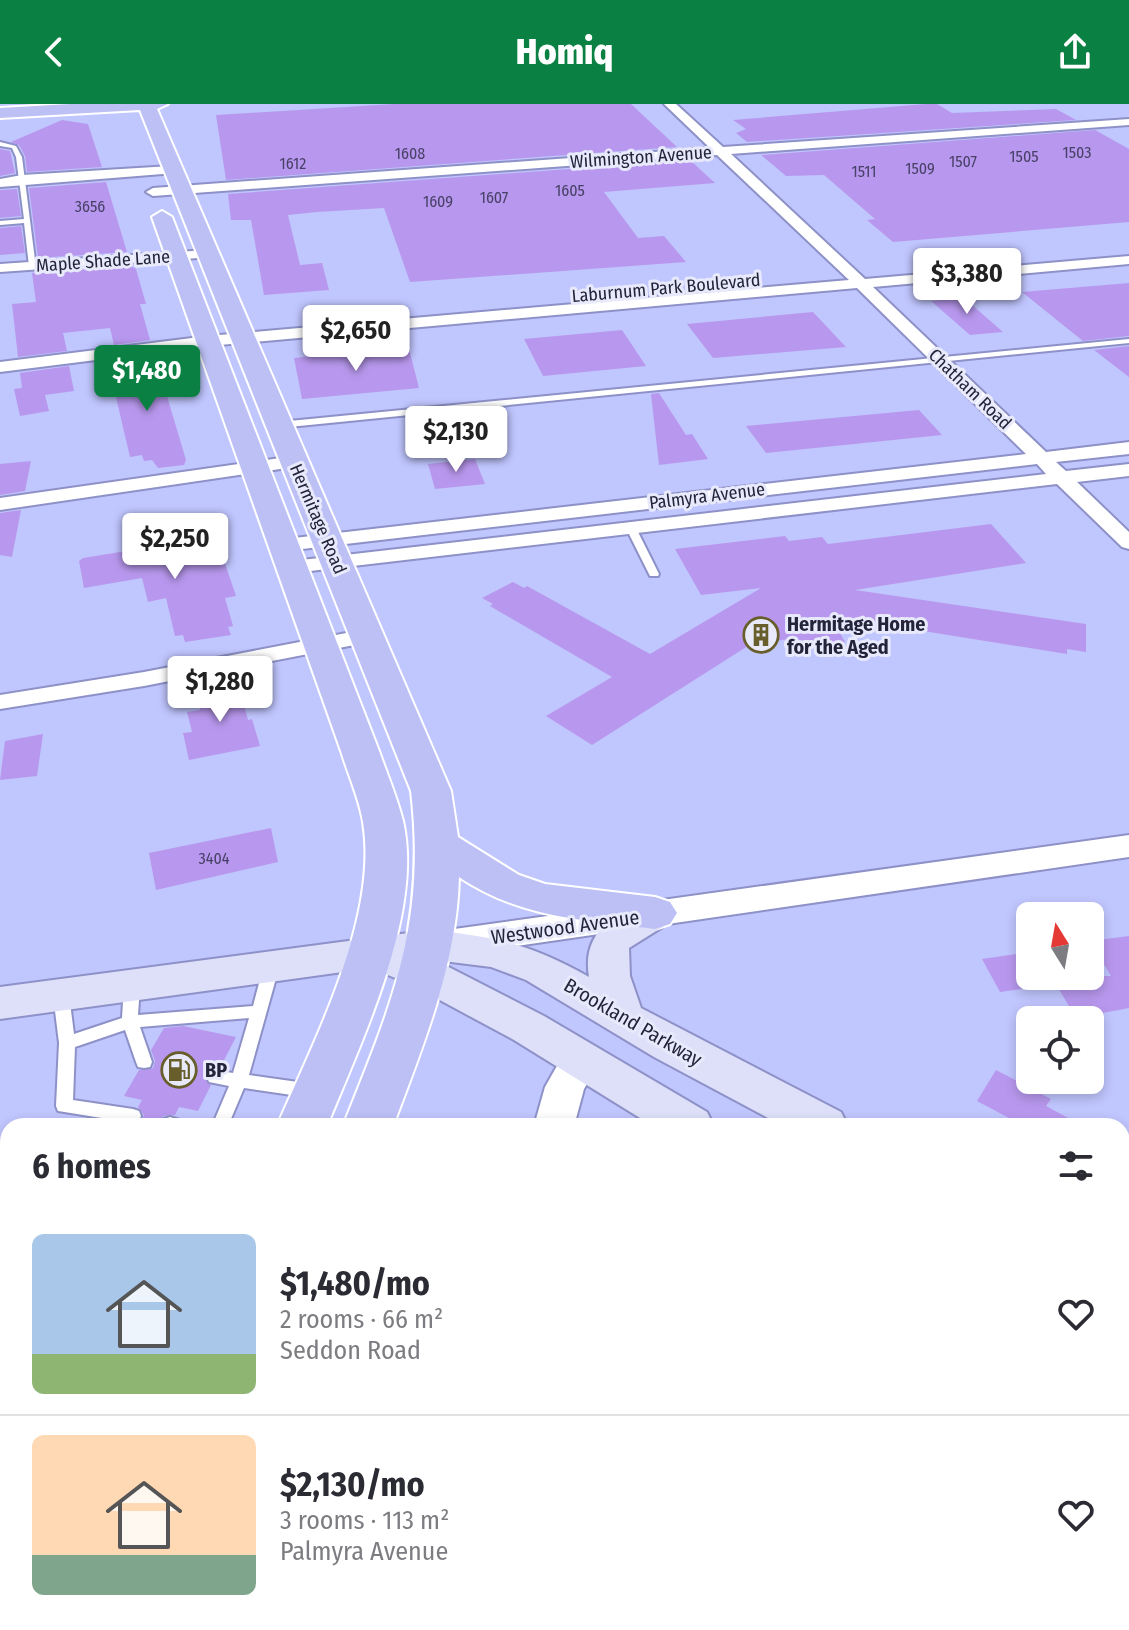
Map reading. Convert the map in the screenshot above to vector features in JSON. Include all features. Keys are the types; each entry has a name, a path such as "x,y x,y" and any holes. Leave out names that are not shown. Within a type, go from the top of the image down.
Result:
{"main road":[{"path":"0,110 58,104"},
{"name":"Hermitage Road","path":"146,104 420,757 431,791 440,845 428,959 371,1118"},
{"path":"0,110 160,104"},
{"name":"Hermitage Road","path":"119,106 322,644 371,779 383,822 385,866 371,952 355,1006 309,1109"},
{"path":"440,845 493,879 524,893 560,903 655,913"},
{"path":"624,1019 607,967 609,946 619,933 655,913"},
{"path":"0,1003 61,994 131,1003 272,964 371,952"},
{"name":"Brookland Parkway","path":"371,952 428,959 508,956 541,969 624,1019 810,1118"},
{"name":"Brookland Parkway","path":"428,959 580,1061 677,1118"}],"street":[{"name":"Chatham Road","path":"670,104 862,284 1129,543"},
{"path":"1103,110 1128,125"},
{"name":"Wilmington Avenue","path":"0,177 151,188 725,156 1128,125"},
{"name":"Wilmington Avenue","path":"0,183 22,179"},
{"name":"Wilmington Avenue","path":"151,188 178,186"},
{"name":"Laburnum Park Boulevard","path":"0,367 206,334 1129,247"},
{"name":"Maple Shade Lane","path":"0,268 207,254"},
{"name":"Laburnum Park Boulevard","path":"239,331 862,284 1129,260"},
{"name":"Palmyra Avenue","path":"289,556 1129,448"},
{"path":"0,504 294,462"},
{"name":"Palmyra Avenue","path":"332,551 631,528 1129,470"},
{"path":"0,702 83,690 367,636"},
{"name":"Westwood Avenue","path":"428,959 655,913 1129,846"},
{"path":"556,1118 565,1087 580,1061"}],"lane":[{"path":"0,144 17,149 33,266"},
{"path":"0,223 28,221"},
{"path":"279,425 1129,341"},
{"path":"631,528 654,574"},
{"path":"223,1118 239,1081 272,964"},
{"path":"61,994 67,1043 64,1106 133,1116"},
{"path":"67,1043 131,1003 259,1011"},
{"path":"131,1003 144,1062"},
{"path":"215,1077 239,1081 309,1109"}],"building":[{"path":"394,104 631,104 677,147 226,180 216,115"},
{"path":"937,104 952,113 1056,109 1076,120 747,142 736,133 746,129 733,120"},
{"path":"62,120 88,124 102,167 27,172 25,156 19,145 11,142"},
{"path":"1095,130 1129,149 1129,222 893,242 867,220 875,219 824,175 786,176 761,155"},
{"path":"0,149 10,151 15,173 0,176"},
{"path":"690,160 715,183 604,192 638,238 664,236 686,262 410,282 384,208 317,212 288,215 300,265 322,263 329,290 264,295 251,220 231,220 228,194"},
{"path":"106,182 127,252 38,258 29,188"},
{"path":"17,189 21,216 0,218 0,190"},
{"path":"21,226 25,253 0,255 0,228"},
{"path":"131,266 136,269 146,304 140,304 150,340 114,345 110,328 63,333 67,351 18,357 12,304 36,302 32,273"},
{"path":"1129,283 1129,336 1083,341 1022,292"},
{"path":"964,298 1003,332 970,335 931,301"},
{"path":"813,312 846,347 713,358 687,324"},
{"path":"622,330 646,366 543,376 524,339"},
{"path":"1129,346 1129,377 1094,350"},
{"path":"381,348 382,351 409,349 419,388 302,399 294,358"},
{"path":"155,356 186,460 184,465 158,468 152,460 144,461 142,455 130,457 111,376 122,374 118,360"},
{"path":"69,366 74,391 45,395 49,411 20,416 14,389 22,388 20,373"},
{"path":"659,393 686,435 692,434 708,459 659,465 651,394"},
{"path":"919,410 942,435 766,453 746,426"},
{"path":"475,459 485,484 435,489 428,464"},
{"path":"31,461 25,491 0,495 0,464"},
{"path":"21,510 12,557 0,555 0,513"},
{"name":"Hermitage Home for the Aged","path":"991,524 1026,563 855,590 1086,624 1086,652 1067,649 1067,654 892,626 840,633 845,642 804,648 798,638 751,644 592,745 546,716 612,677 490,606 493,604 482,598 513,582 524,588 527,586 650,654 761,588 701,595 675,549 785,536 789,541 822,537 828,544"},
{"path":"213,528 236,596 225,598 233,626 228,627 231,635 185,642 183,635 175,636 166,598 148,602 142,578 84,588 79,561 83,558 157,546 156,543 166,542 165,536"},
{"path":"238,682 248,720 252,719 260,746 189,760 183,733 192,732 187,712 200,710 195,691"},
{"path":"43,734 37,776 0,780 5,741"},
{"path":"271,828 278,862 156,890 149,853"},
{"path":"1129,936 1129,1008 1104,1013 1104,1006 1069,1006 1059,990 1104,990 1104,976 1111,976 1104,964 1104,939"},
{"path":"1016,954 1016,990 1000,992 982,959"},
{"name":"BP","path":"183,1026 236,1037 220,1068 206,1071 204,1078 211,1085 198,1111 179,1107 175,1115 143,1118 138,1107 142,1100 124,1096 139,1070 153,1068 155,1061 151,1050 164,1028"},
{"path":"996,1070 1016,1081 1016,1094 1042,1094 1051,1099 1046,1106 1068,1118 1009,1118 977,1101"}],"place":[{"name":"Hermitage Home for the Aged","path":"761,635"},
{"name":"BP","path":"179,1070"}]}
